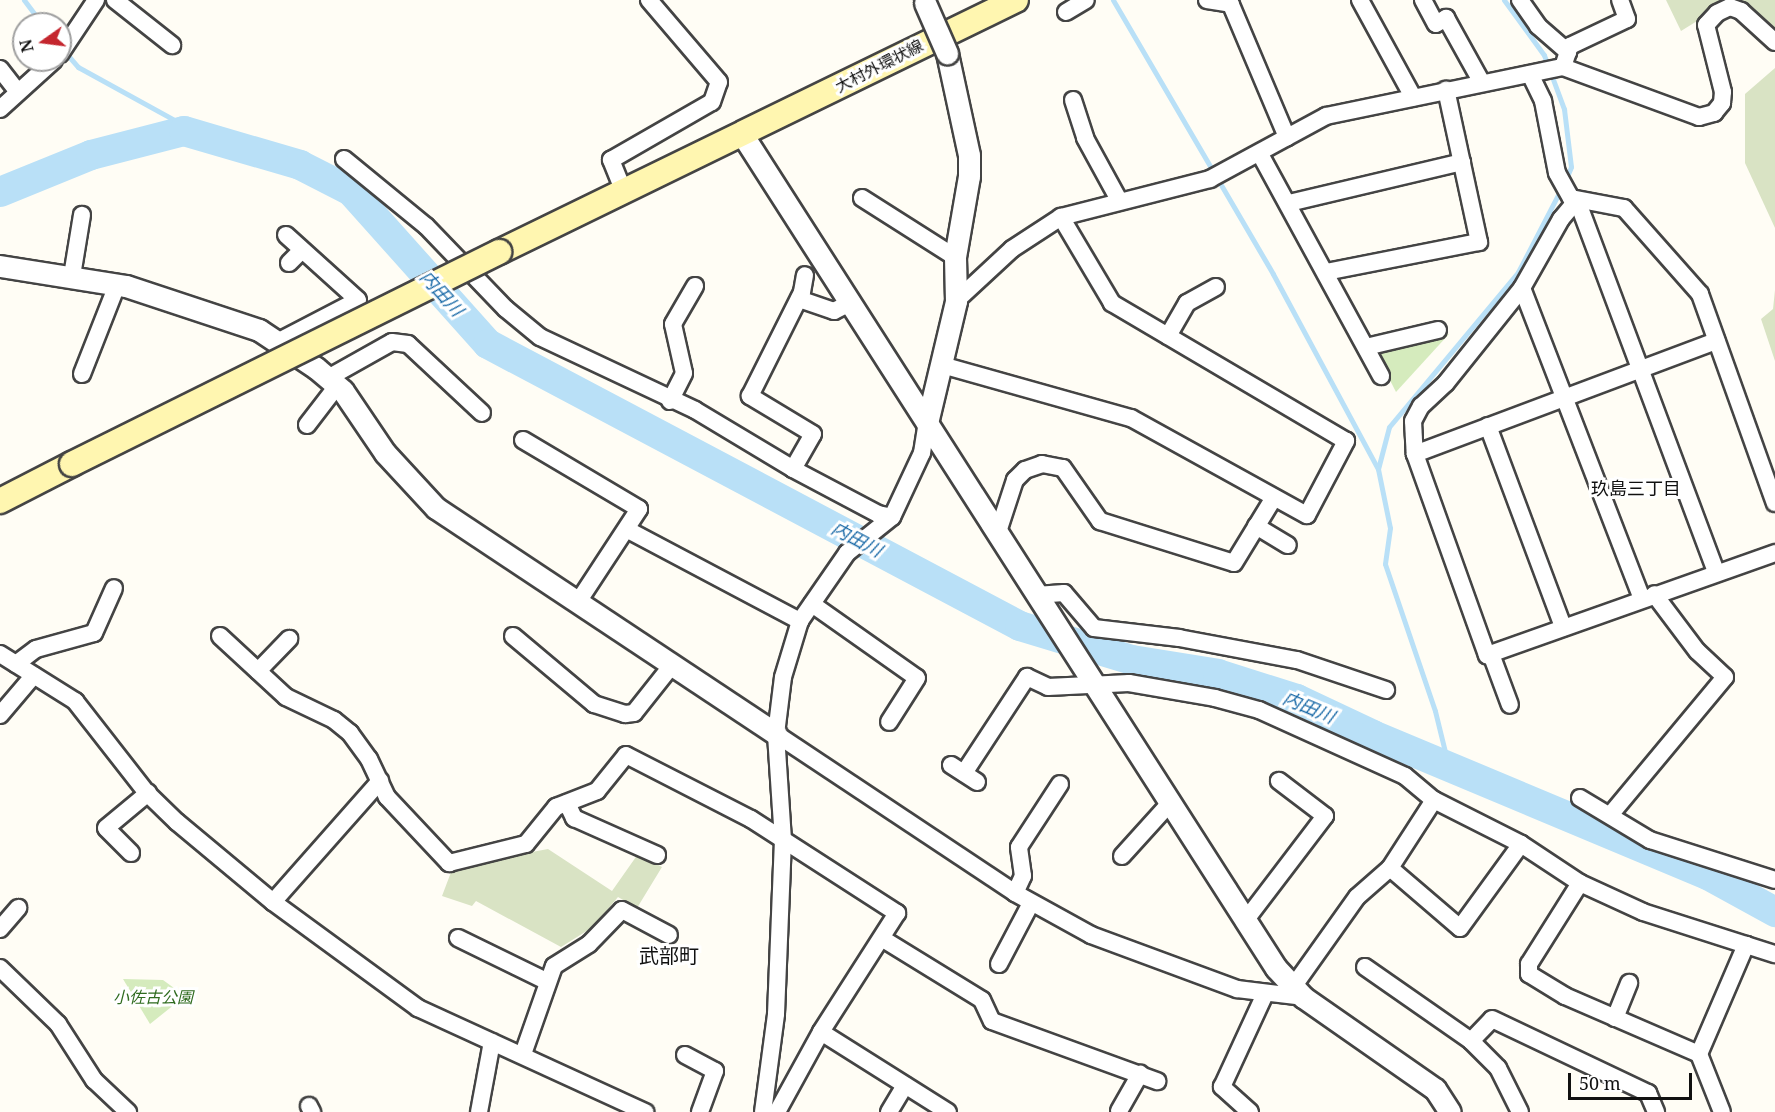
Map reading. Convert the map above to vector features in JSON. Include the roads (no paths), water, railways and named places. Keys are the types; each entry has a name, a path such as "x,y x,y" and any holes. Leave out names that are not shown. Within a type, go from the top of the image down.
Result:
{"main road":[{"name":"大村外環状線","path":"0,501 499,252 1014,1"}],"street":[{"path":"72,36 96,0"},
{"path":"115,0 172,45"},
{"path":"624,192 610,160 712,102 719,82 649,0"},
{"path":"1066,12 1086,0"},
{"path":"1207,0 1230,2 1287,137"},
{"path":"1360,0 1413,97"},
{"path":"1423,0 1436,24 1446,18 1482,83"},
{"path":"1521,0 1538,26 1552,67"},
{"path":"1620,0 1628,19 1570,46 1552,67 1543,101 1557,174 1574,199 1716,572"},
{"path":"763,1112 776,1027 783,840 776,734 783,677 800,621 847,553 889,520 922,453 956,301 955,257 969,155 947,53 924,1"},
{"path":"956,301 1012,249 1061,217 1119,200 1210,179 1326,116 1552,67 1699,117 1714,113 1722,103 1723,92 1706,25 1718,13 1730,7 1741,11 1775,42"},
{"path":"0,69 18,92"},
{"path":"0,109 40,72"},
{"path":"1326,272 1479,242 1446,90"},
{"path":"1073,100 1085,138 1119,200"},
{"path":"742,134 1245,921 1298,992 1409,1068 1435,1089 1450,1112"},
{"path":"1254,157 1289,203 1381,376"},
{"path":"344,159 426,226 506,309 540,337 670,401 694,410 793,469 889,520"},
{"path":"1289,203 1462,162"},
{"path":"862,198 955,257"},
{"path":"1574,199 1522,288 1446,383 1421,406 1413,421 1415,454 1487,655 1775,553"},
{"path":"1574,199 1624,208 1700,294 1775,503"},
{"path":"72,276 82,215"},
{"path":"942,365 1131,418 1273,499 1307,515 1350,440 1112,303 1061,217"},
{"path":"278,342 358,300 286,235"},
{"path":"289,263 302,249"},
{"path":"0,266 117,285 259,330 332,382 414,488 436,508 1015,894 1127,950 1237,989 1265,994 1298,992"},
{"path":"793,469 813,434 750,396 799,299 805,275"},
{"path":"82,374 117,285"},
{"path":"670,401 684,373 673,324 695,286"},
{"path":"1168,336 1187,303 1216,287"},
{"path":"1522,288 1648,597 1697,651 1725,677 1611,814"},
{"path":"799,299 834,311 850,303"},
{"path":"1366,347 1438,330"},
{"path":"1415,454 1716,341"},
{"path":"307,425 332,382 392,342 408,344 482,413"},
{"path":"1488,426 1563,627"},
{"path":"523,440 639,509 628,530 578,602"},
{"path":"997,535 1019,474 1032,467 1053,463 1070,476 1100,521 1234,563 1273,499"},
{"path":"1256,526 1288,545"},
{"path":"628,530 800,621"},
{"path":"16,664 36,649 94,633 114,588"},
{"path":"1041,602 1064,593 1094,628 1179,638 1296,660 1386,690"},
{"path":"812,604 917,678 889,722"},
{"path":"220,636 286,697 334,720 350,733 387,797 449,863 526,844 556,807 597,791 626,754 751,819 897,914 821,1032 777,1112"},
{"path":"513,636 594,704 625,714 634,713 672,664"},
{"path":"258,671 289,639"},
{"path":"0,654 75,701 148,793 273,902 418,1008 523,1054 645,1112"},
{"path":"1491,654 1510,705"},
{"path":"0,715 34,675"},
{"path":"964,774 992,717 1027,677 1048,687 1092,682 1129,683 1179,691 1259,710 1405,776 1434,800 1521,844 1580,883 1643,912 1775,954"},
{"path":"1245,921 1325,816 1279,781"},
{"path":"273,902 380,782"},
{"path":"1015,894 1023,876 1019,847 1060,784"},
{"path":"131,853 106,828 148,793"},
{"path":"1580,798 1611,814 1650,840 1775,880"},
{"path":"1298,992 1357,897 1390,868 1434,800"},
{"path":"567,803 574,819 657,855"},
{"path":"1122,856 1169,804"},
{"path":"1390,868 1460,928 1521,844"},
{"path":"1580,883 1529,964 1529,974 1615,1018 1699,1054"},
{"path":"999,964 1031,903"},
{"path":"0,929 18,908"},
{"path":"523,1054 546,981 554,966 588,944 621,910 669,935"},
{"path":"458,938 546,981"},
{"path":"882,939 982,1000 993,1021 1157,1081"},
{"path":"1722,1112 1699,1054 1746,945"},
{"path":"1365,967 1471,1041 1498,1068 1520,1112"},
{"path":"0,968 58,1024 94,1080 128,1112"},
{"path":"1615,1018 1629,983"},
{"path":"1250,1112 1222,1087 1265,994"},
{"path":"1471,1041 1492,1019 1648,1093 1656,1112"},
{"path":"821,1032 948,1112"},
{"path":"479,1112 492,1042"},
{"path":"685,1055 715,1071 700,1112"},
{"path":"1119,1111 1140,1074"},
{"path":"889,1112 905,1085"}],"waterway":[{"path":"24,0 33,12"},
{"path":"1113,0 1273,274 1378,469 1390,528 1385,564 1435,711 1448,764"},
{"path":"1504,0 1544,55 1564,109 1571,167 1565,181"},
{"path":"72,60 78,67 180,123 193,134"},
{"name":"内田川","path":"0,192 91,155 184,131 300,165 351,191 488,344 1020,626 1132,660 1218,674 1297,699 1373,735 1708,875 1775,912"},
{"path":"1378,469 1389,427 1518,272 1561,189"}],"district":[{"name":"玖島三丁目","path":"1636,488"},
{"name":"武部町","path":"669,955"}],"park label":[{"name":"小佐古公園","path":"153,997"}]}
